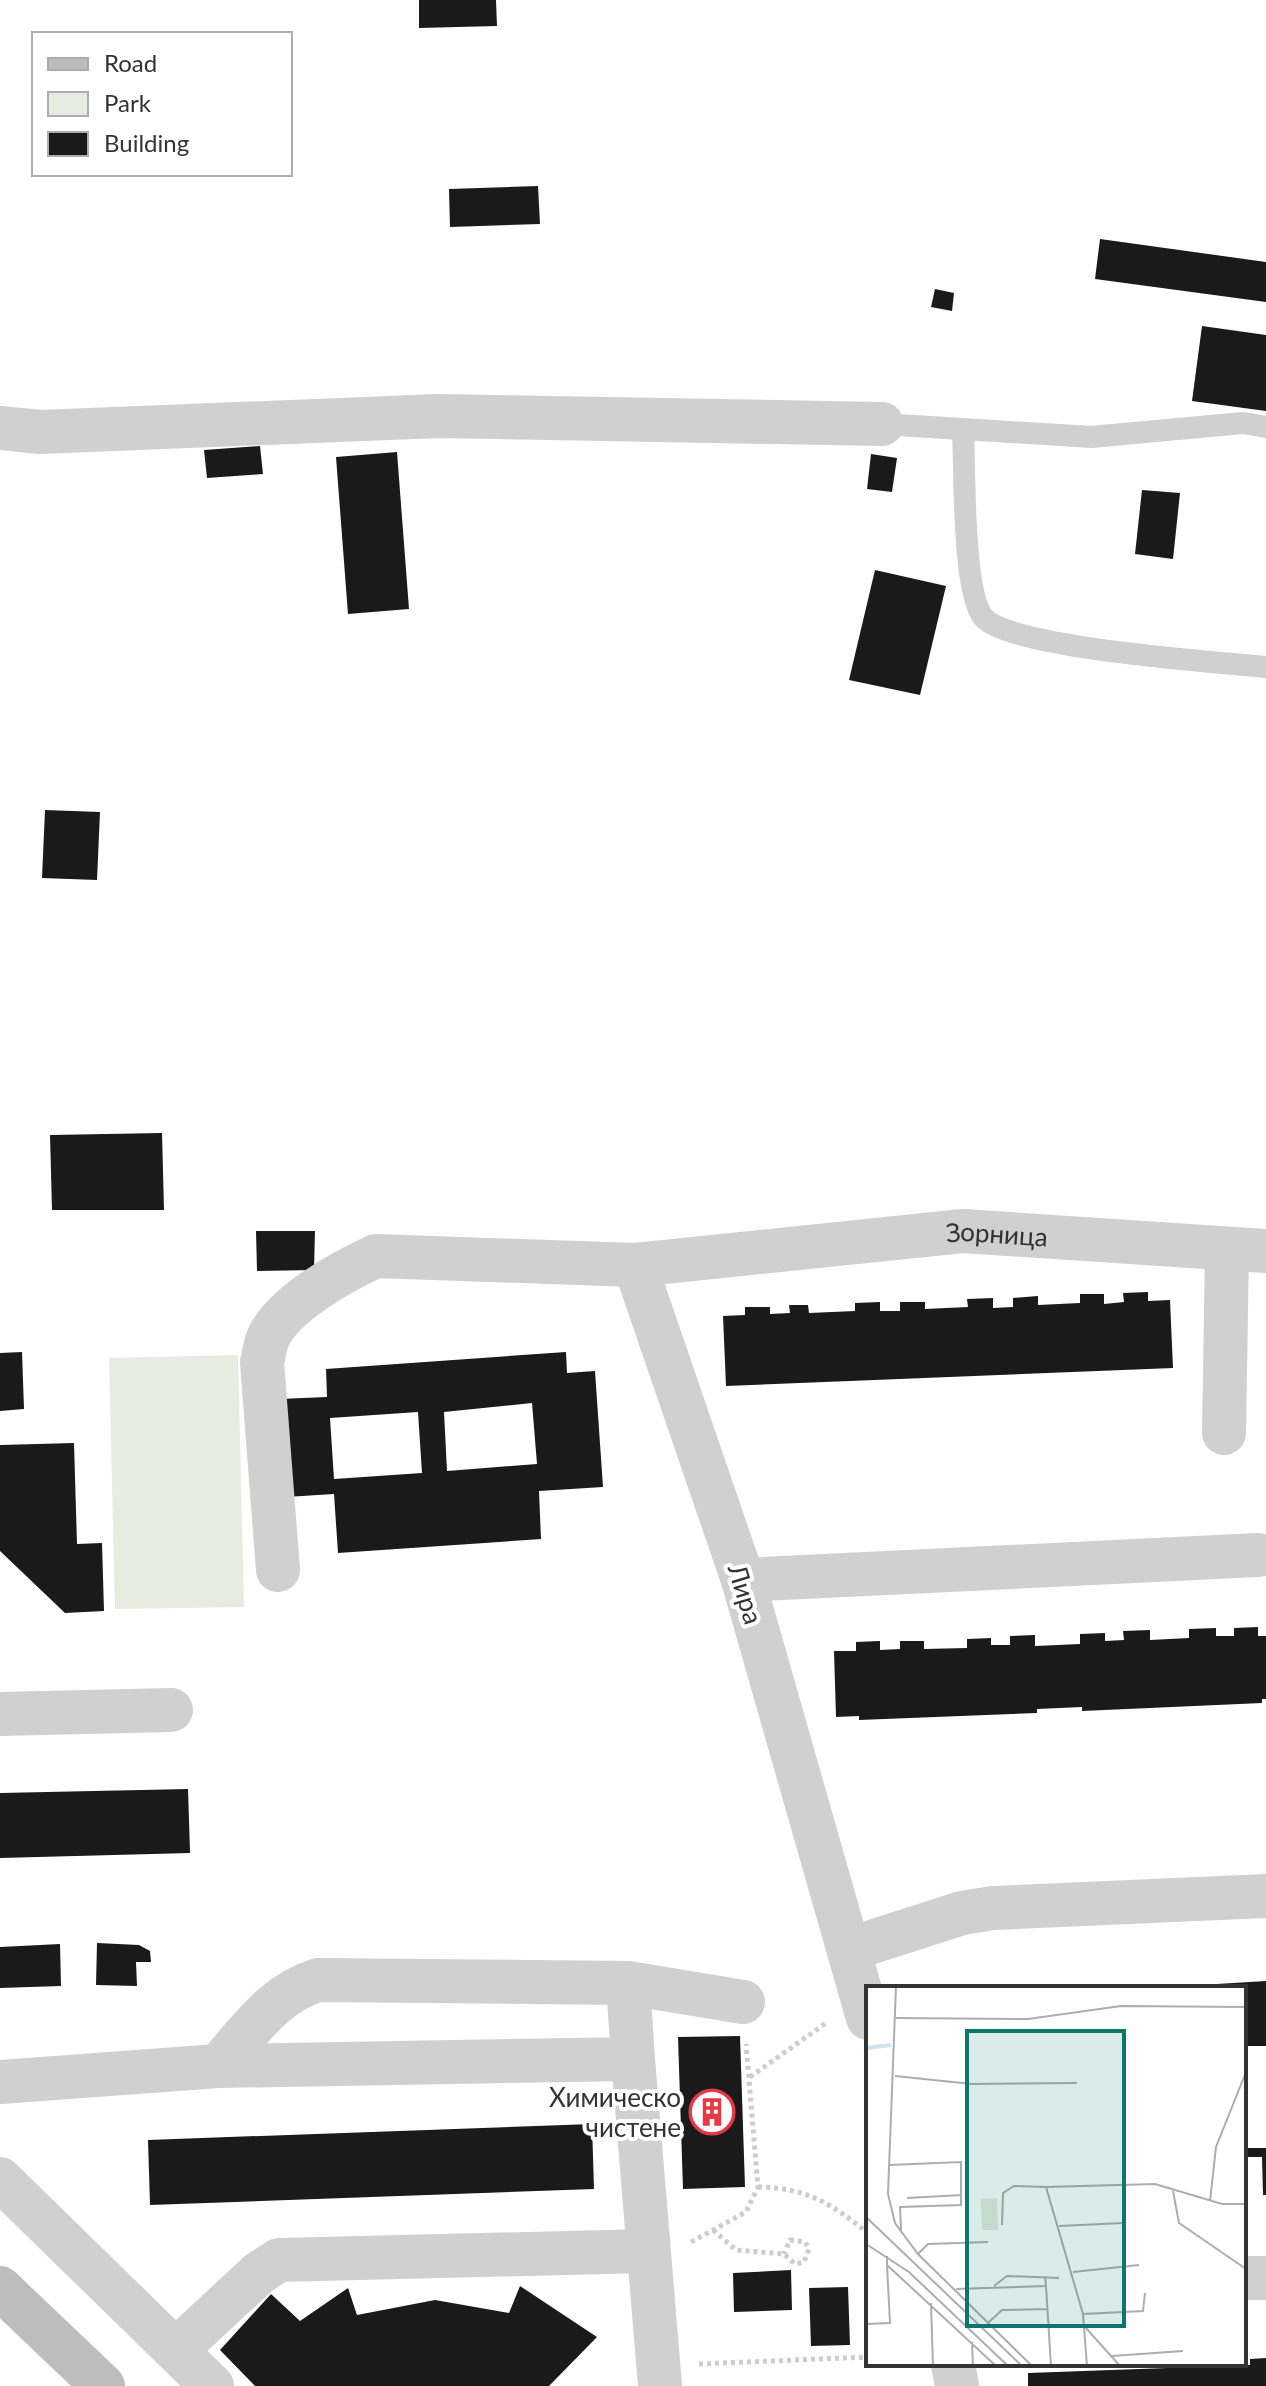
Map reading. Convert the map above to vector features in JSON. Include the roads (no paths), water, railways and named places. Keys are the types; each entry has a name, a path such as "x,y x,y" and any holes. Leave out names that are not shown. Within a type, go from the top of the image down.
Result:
{"main road":[{"path":"0,2288 103,2386"}],"street":[{"path":"0,428 40,432 438,416 882,424"},
{"name":"Зорница","path":"635,1265 963,1231 1246,1251"},
{"path":"1224,1433 1246,1251"},
{"path":"278,1570 262,1362 268,1338 284,1314 348,1268 376,1256 635,1265"},
{"name":"Лира","path":"635,1265 743,1580 865,2007"},
{"path":"743,1580 1258,1555"},
{"path":"0,1714 171,1710"},
{"path":"850,1949 962,1913 993,1908 1266,1896"},
{"path":"218,2066 278,2000 295,1987 318,1980 628,1983 743,2002"},
{"path":"628,1983 659,2376"},
{"path":"0,2082 218,2066 633,2059"},
{"path":"0,2179 212,2386"},
{"path":"176,2350 259,2273 279,2260 647,2251"},
{"path":"953,2366 957,2386"}],"lane":[{"path":"882,424 1091,437 1243,423 1266,427"},
{"path":"963,430 971,585 983,617 1009,634 1180,661 1266,667"}],"place":[{"name":"Химическо чистене","path":"712,2112"}]}
